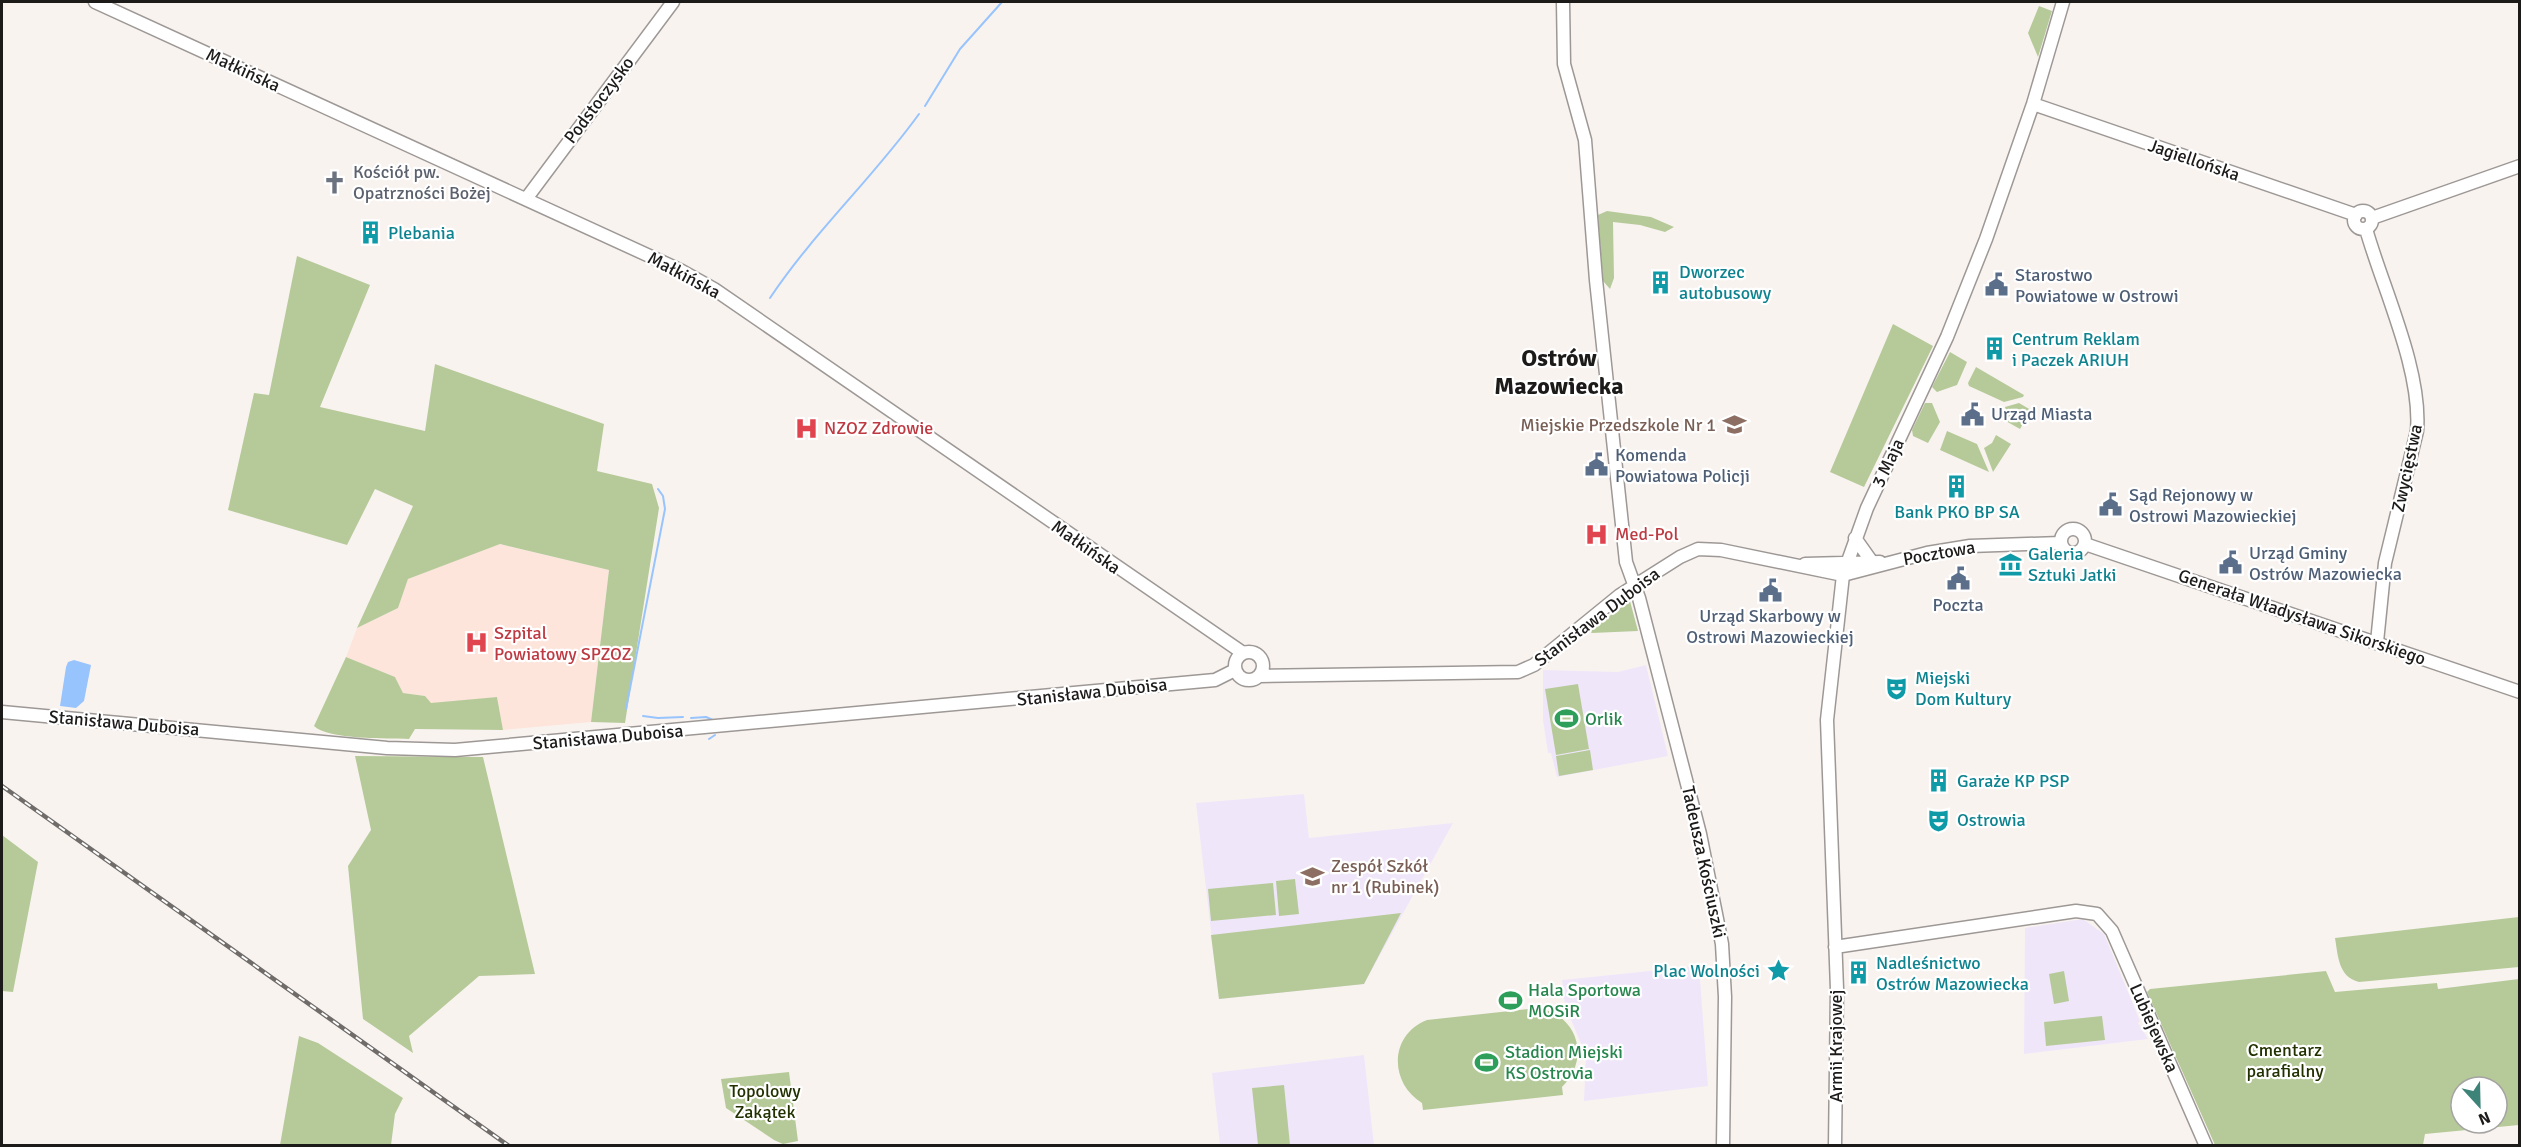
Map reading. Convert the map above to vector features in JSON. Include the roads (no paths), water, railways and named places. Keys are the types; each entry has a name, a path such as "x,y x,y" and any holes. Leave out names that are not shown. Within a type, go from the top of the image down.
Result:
{"street":[{"name":"Małkińska","path":"95,2 680,270 714,289 1221,640 1239,665 1254,653 1259,656 1261,671"},
{"name":"Podstoczysko","path":"526,200 673,2"},
{"name":"Tadeusza Kościuszki","path":"1563,2 1564,64 1585,140 1599,314 1626,562 1635,586 1700,834 1722,944 1725,997 1723,1146"},
{"name":"3 Maja","path":"1835,947 1827,720 1846,562 1950,329 1986,239 2033,104 2063,2"},
{"name":"Jagiellońska","path":"2033,104 2356,216"},
{"path":"2369,223 2520,166"},
{"name":"Zwycięstwa","path":"2356,216 2357,226 2369,223 2410,365 2418,409 2417,431 2385,563 2377,642"},
{"path":"2073,529 2083,535 2085,544 2080,551 2072,554 2064,550 2060,543 2064,532 2073,529"},
{"path":"1855,538 1872,562"},
{"name":"Pocztowa","path":"1843,575 1861,573 1890,562 1970,546 2060,543"},
{"name":"Generała Władysława Sikorskiego","path":"2085,544 2520,692"},
{"name":"Stanisława Duboisa","path":"1261,671 1287,676 1518,672 1534,665 1635,586 1680,556 1698,549 1720,550 1843,575"},
{"name":"Stanisława Duboisa","path":"1793,564 1846,562"},
{"name":"Pocztowa","path":"1846,562 1890,562"},
{"path":"1239,665 1250,680 1261,671"},
{"name":"Stanisława Duboisa","path":"2,712 387,748 455,750 1215,680 1239,665"},
{"name":"Lubiejewska","path":"1835,947 2076,911 2097,914 2112,931 2206,1146"},
{"name":"Armii Krajowej","path":"1835,947 1835,1146"}],"water":[{"path":"74,660 91,665 84,701 76,708 60,706 66,667 68,662"}],"waterway":[{"path":"925,106 960,49 1002,2"},
{"path":"770,298 805,250 919,114"},
{"path":"626,709 665,509 663,496 658,489"},
{"path":"643,716 683,717"},
{"path":"691,718 706,717 713,720"},
{"path":"709,739 715,735"}],"railway":[{"path":"2,786 509,1146"}],"place":[{"name":"Kościół pw. Opatrzności Bożej","path":"335,182"},
{"name":"Plebania","path":"370,233"},
{"name":"Dworzec autobusowy","path":"1661,282"},
{"name":"Starostwo Powiatowe w Ostrowi","path":"1997,285"},
{"name":"Centrum Reklam i Paczek ARIUH","path":"1994,349"},
{"name":"Urząd Miasta","path":"1973,414"},
{"name":"Miejskie Przedszkole Nr 1","path":"1734,425"},
{"name":"NZOZ Zdrowie","path":"806,428"},
{"name":"Komenda Powiatowa Policji","path":"1597,465"},
{"name":"Bank PKO BP SA","path":"1957,486"},
{"name":"Sąd Rejonowy w Ostrowi Mazowieckiej","path":"2111,505"},
{"name":"Med-Pol","path":"1597,534"},
{"name":"Urząd Gminy Ostrów Mazowiecka","path":"2231,563"},
{"name":"Galeria Sztuki Jatki","path":"2010,564"},
{"name":"Poczta","path":"1958,579"},
{"name":"Urząd Skarbowy w Ostrowi Mazowieckiej","path":"1770,590"},
{"name":"Szpital Powiatowy SPZOZ","path":"476,643"},
{"name":"Miejski Dom Kultury","path":"1897,688"},
{"name":"Orlik","path":"1567,719"},
{"name":"Garaże KP PSP","path":"1939,781"},
{"name":"Ostrowia","path":"1939,820"},
{"name":"Zespół Szkół nr 1 (Rubinek)","path":"1313,876"},
{"name":"Plac Wolności","path":"1778,971"},
{"name":"Nadleśnictwo Ostrów Mazowiecka","path":"1858,973"},
{"name":"Hala Sportowa MOSiR","path":"1510,1000"},
{"name":"Stadion Miejski KS Ostrovia","path":"1487,1062"}],"district":[{"name":"Ostrów Mazowiecka","path":"1559,372"}],"park label":[{"name":"Cmentarz parafialny","path":"2285,1060"},
{"name":"Topolowy Zakątek","path":"765,1101"}]}
